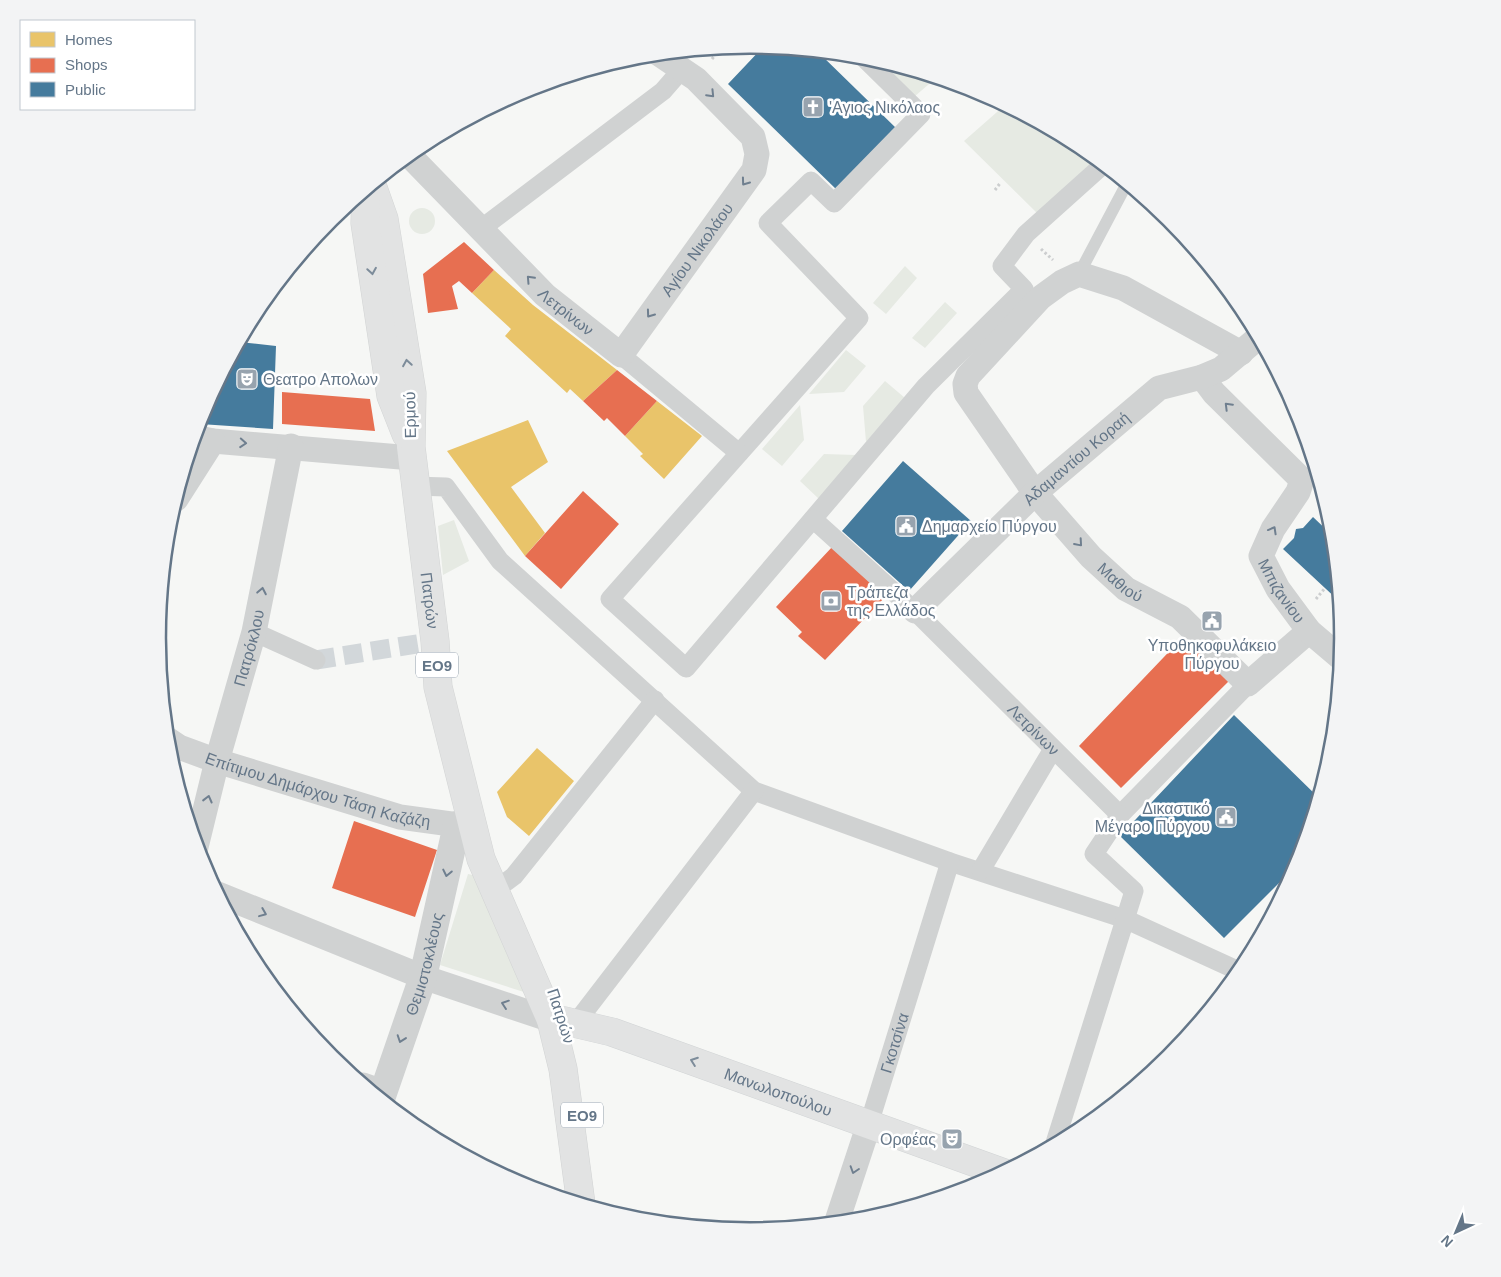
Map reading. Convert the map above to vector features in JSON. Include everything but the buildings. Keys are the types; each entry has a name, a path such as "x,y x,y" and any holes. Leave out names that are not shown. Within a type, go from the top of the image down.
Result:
{"main road":[{"name":"Ερμού","path":"374,192 384,219 412,393 411,452"},
{"name":"Ερμού","path":"365,199 364,223 391,396 411,452"},
{"name":"Πατρών","path":"411,452 435,641 438,687 469,831 481,859 564,1021 563,1069 580,1197"},
{"name":"Πατρών","path":"469,831 490,854 506,882 564,1021 571,1046 596,1202"},
{"name":"Μανωλοπούλου","path":"564,1021 612,1032 995,1170"}],"street":[{"path":"482,228 662,91 683,68 668,60"},
{"path":"873,67 921,114 834,203 811,181 768,223 859,318 610,599 686,668 926,386 1024,289 1002,266 1026,234 1098,169"},
{"name":"Αγίου Νικολάου","path":"621,355 754,170 757,154 753,137 683,68"},
{"name":"Λετρίνων","path":"415,161 545,294 739,453"},
{"path":"1079,274 1123,288 1250,345"},
{"name":"Μαθιού","path":"1079,274 1062,282 1040,298 968,376 965,384 966,393 1035,493 1091,556 1126,589 1180,617 1248,684"},
{"name":"Αδαμαντίου Κοραή","path":"915,611 1035,493 1158,388 1202,377 1221,369 1250,345"},
{"name":"Μπιζανίου","path":"1202,377 1214,393 1302,480 1298,492 1273,529 1261,556 1278,589 1309,630 1335,653"},
{"path":"194,460 204,439 291,446 411,452"},
{"name":"Πατρόκλου","path":"199,833 217,762 254,632 291,446"},
{"path":"414,486 446,487 500,561 754,791 950,862 981,870 1125,920 1233,968"},
{"name":"Λετρίνων","path":"813,519 915,611 1120,815"},
{"path":"1057,1136 1134,891 1094,854 1120,815 1248,684 1309,630"},
{"path":"254,632 316,660"},
{"path":"506,882 514,876 654,700"},
{"name":"Επίτιμου Δημάρχου Τάση Καζάζη","path":"176,745 217,762 400,817 469,831"},
{"path":"981,870 1053,749"},
{"path":"226,897 423,977 564,1021 754,791"},
{"name":"Θεμιστοκλέους","path":"378,1088 423,977 469,831"},
{"name":"Γκοτσίνα","path":"839,1216 950,862"}],"lane":[{"path":"1079,274 1124,189"}],"path":[{"path":"995,190 1001,182"},
{"path":"1316,599 1323,606"}],"shaded area":[{"path":"877,68 931,83 907,103"},
{"path":"1000,110 1043,132 1093,165 1039,215 964,141"},
{"path":"422,208 431,212 435,221 431,230 422,234 413,230 409,221 413,212"},
{"path":"905,266 917,278 886,314 873,303"},
{"path":"945,302 957,313 925,348 912,338"},
{"path":"846,350 866,366 844,392 809,394"},
{"path":"885,381 905,398 866,442 863,406"},
{"path":"800,405 804,440 782,466 762,449"},
{"path":"824,454 856,455 819,499 800,481"},
{"path":"454,520 469,561 443,575 438,526"},
{"path":"468,874 477,876 527,993 440,965"}],"tunnel":[{"path":"316,660 435,641"}],"place":[{"name":"'Αγιος Νικόλαος","path":"813,107"},
{"name":"Θεατρο Απολων","path":"247,379"},
{"name":"Δημαρχείο Πύργου","path":"906,526"},
{"name":"Τράπεζα της Ελλάδος","path":"831,601"},
{"name":"Υποθηκοφυλάκειο Πύργου","path":"1212,621"},
{"name":"Δικαστικό Μέγαρο Πύργου","path":"1226,817"},
{"name":"Ορφέας","path":"952,1139"}]}
